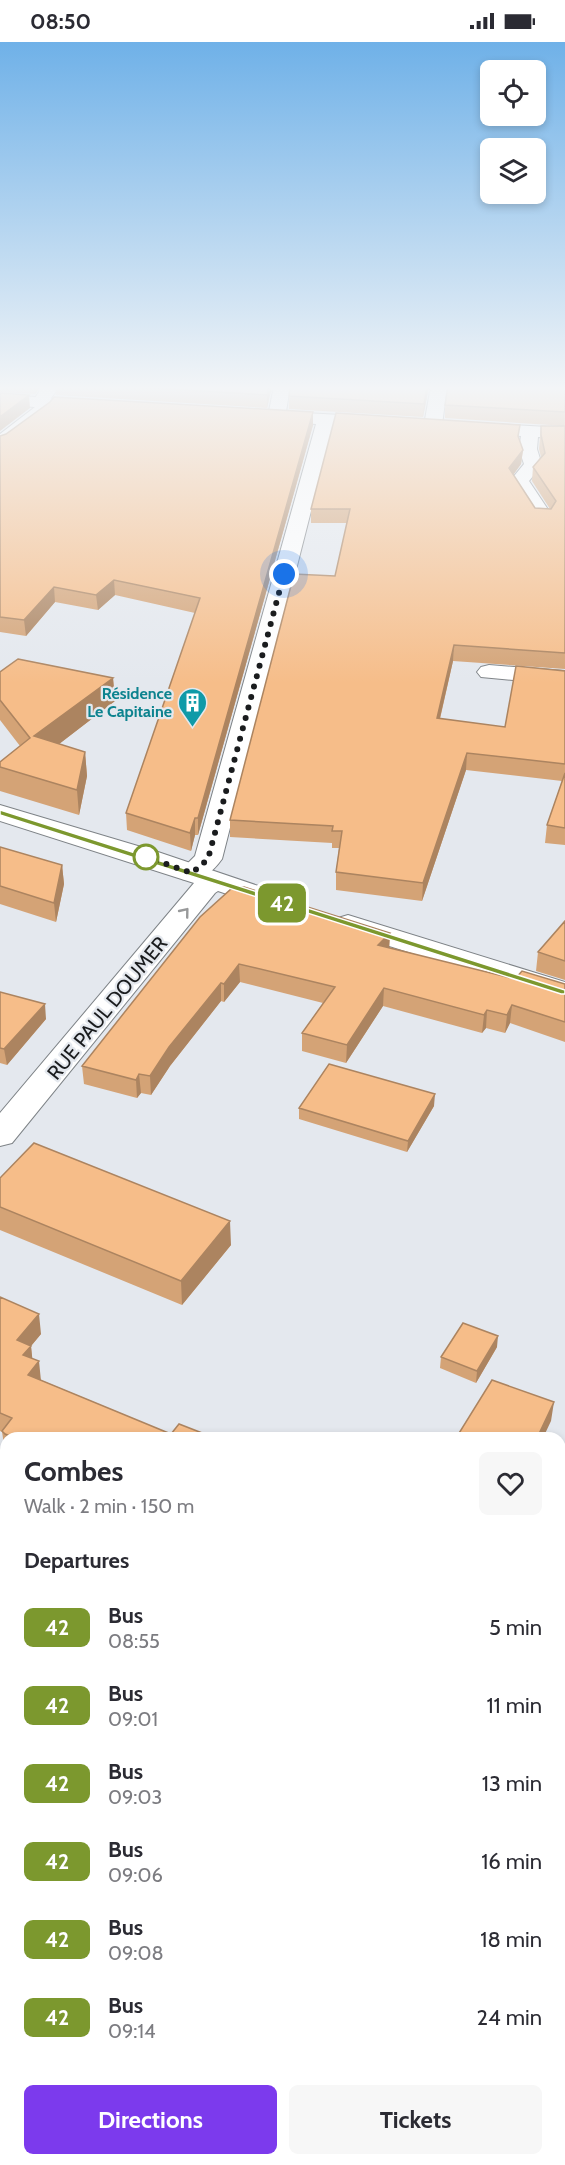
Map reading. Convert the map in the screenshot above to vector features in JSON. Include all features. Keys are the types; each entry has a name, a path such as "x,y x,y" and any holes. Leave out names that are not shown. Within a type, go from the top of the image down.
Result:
{"street":[{"name":"RUE PAUL DOUMER","path":"0,1135 205,887 203,877 309,485"},
{"path":"522,485 543,517"},
{"path":"489,672 565,678"},
{"path":"0,813 565,992"}],"building":[{"path":"0,485 292,485 198,818 195,818 190,833 126,813 200,598 114,580 96,595 54,587 24,620 0,617"},
{"path":"317,485 520,485 535,508 551,509 556,501 545,485 565,485 565,653 454,645 437,718 505,727 516,666 565,671 565,764 467,753 423,883 336,872 342,831 332,831 333,826 230,820 294,574 335,576 350,509 311,509"},
{"path":"18,659 113,678 34,736 85,752 77,790 0,767 0,762 30,738 0,700 0,672"},
{"path":"565,773 565,828 547,825"},
{"path":"0,847 62,865 54,903 0,886"},
{"path":"244,887 390,933 378,945 515,979 522,971 565,984 565,1022 512,1005 507,1015 487,1010 484,1015 384,988 347,1045 302,1033 335,987 239,964 169,1047 150,1076 139,1074 136,1080 82,1066 200,917 231,889"},
{"path":"565,921 565,961 538,952"},
{"path":"0,992 45,1004 4,1049 0,1048"},
{"path":"329,1064 435,1094 408,1141 299,1108"},
{"path":"34,1143 230,1221 181,1281 0,1207 0,1178"},
{"path":"0,1297 39,1314 17,1340 31,1346 23,1355 39,1361 28,1375 166,1432 3,1432 12,1418 0,1413"},
{"path":"463,1323 498,1336 477,1371 441,1357"},
{"path":"492,1380 554,1402 540,1432 460,1432"},
{"path":"179,1424 200,1432 173,1432"}],"bus line":[{"name":"42","path":"0,813 148,858 565,992"}],"place":[{"name":"Résidence Le Capitaine","path":"193,728"}],"route":[{"path":"146,857 192,873 208,859 284,574"}]}
